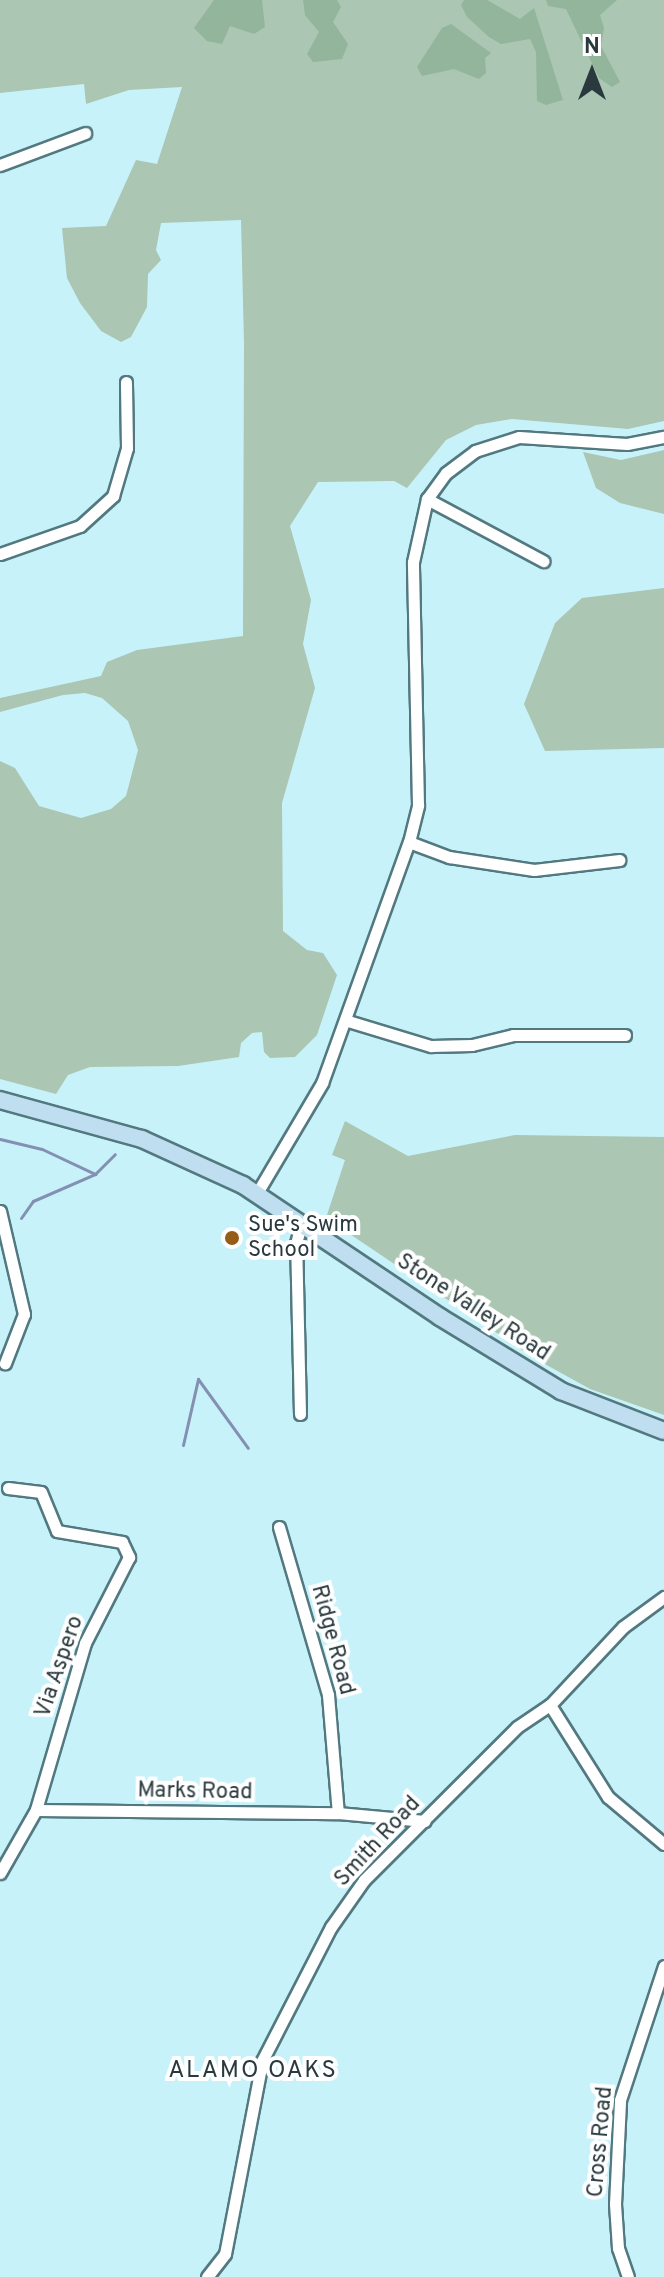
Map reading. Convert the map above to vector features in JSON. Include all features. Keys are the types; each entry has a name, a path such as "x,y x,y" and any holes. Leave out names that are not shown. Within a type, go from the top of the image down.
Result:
{"street":[{"path":"0,165 85,133"},
{"path":"0,554 80,526 113,496 127,448 126,382"},
{"path":"257,1193 322,1083 348,1021 409,842 418,805 413,562 427,499 446,473 475,451 519,437 627,444 664,437"},
{"path":"427,499 543,561"},
{"path":"409,842 449,857 534,870 619,860"},
{"path":"348,1021 431,1046 472,1045 513,1035 625,1035"},
{"name":"Stone Valley Road","path":"0,1100 142,1139 257,1193 440,1317 561,1391 664,1431"},
{"path":"0,1211 24,1314 5,1363"},
{"path":"300,1414 296,1243 302,1222"},
{"name":"Via Aspero","path":"8,1488 41,1492 57,1531 122,1542 129,1557 85,1643 36,1810"},
{"name":"Ridge Road","path":"279,1527 328,1695 338,1813"},
{"name":"Smith Road","path":"207,2277 225,2254 262,2061 331,1927 364,1880 517,1727 550,1705 623,1627 664,1597"},
{"path":"550,1705 608,1797 664,1844"},
{"path":"0,1873 36,1810"},
{"name":"Marks Road","path":"36,1810 338,1813 425,1821"},
{"name":"Cross Road","path":"628,2277 618,2248 615,2204 620,2100 664,1966"}],"green space":[{"path":"0,0 664,0 664,421 628,429 512,419 476,425 446,440 407,488 394,481 318,482 290,526 311,600 303,644 315,688 282,803 283,931 307,950 323,953 337,975 317,1035 295,1057 270,1058 264,1052 262,1032 252,1033 241,1043 239,1057 178,1066 90,1067 68,1075 56,1094 0,1079 0,761 15,768 39,806 81,818 111,809 126,796 138,750 128,721 102,698 85,693 63,695 0,712 0,698 101,676 107,662 137,650 243,636 244,343 241,220 161,223 156,250 161,260 148,274 147,307 131,337 121,342 101,331 80,303 67,278 62,228 106,226 136,160 157,164 182,87 129,90 86,104 84,84 0,93"},
{"path":"214,0 262,0 265,27 254,34 230,26 222,44 207,41 194,28"},
{"path":"303,0 337,0 341,7 333,22 348,44 342,59 313,62 307,54 319,32 305,15"},
{"path":"464,0 487,0 520,19 534,8 563,100 546,105 537,101 536,52 530,39 501,44 489,37 467,17 461,5"},
{"path":"546,0 617,0 600,15 604,28 601,46 620,82 612,87 599,78 566,9 548,6"},
{"path":"451,24 491,53 485,58 486,73 479,79 454,69 422,76 417,67 442,28"},
{"path":"664,450 664,514 620,503 596,488 583,452 621,460"},
{"path":"664,588 664,748 545,751 524,704 555,623 582,598"},
{"path":"345,1121 408,1156 515,1135 664,1137 664,1415 590,1389 534,1358 326,1218 345,1160 332,1155"}],"waterway":[{"path":"0,1139 42,1149 95,1174 115,1154"},
{"path":"21,1218 33,1201 95,1174"},
{"path":"198,1379 248,1448"},
{"path":"183,1445 198,1379"}],"place":[{"name":"Sue's Swim School","path":"232,1238"}],"district":[{"name":"ALAMO OAKS","path":"253,2072"}]}
